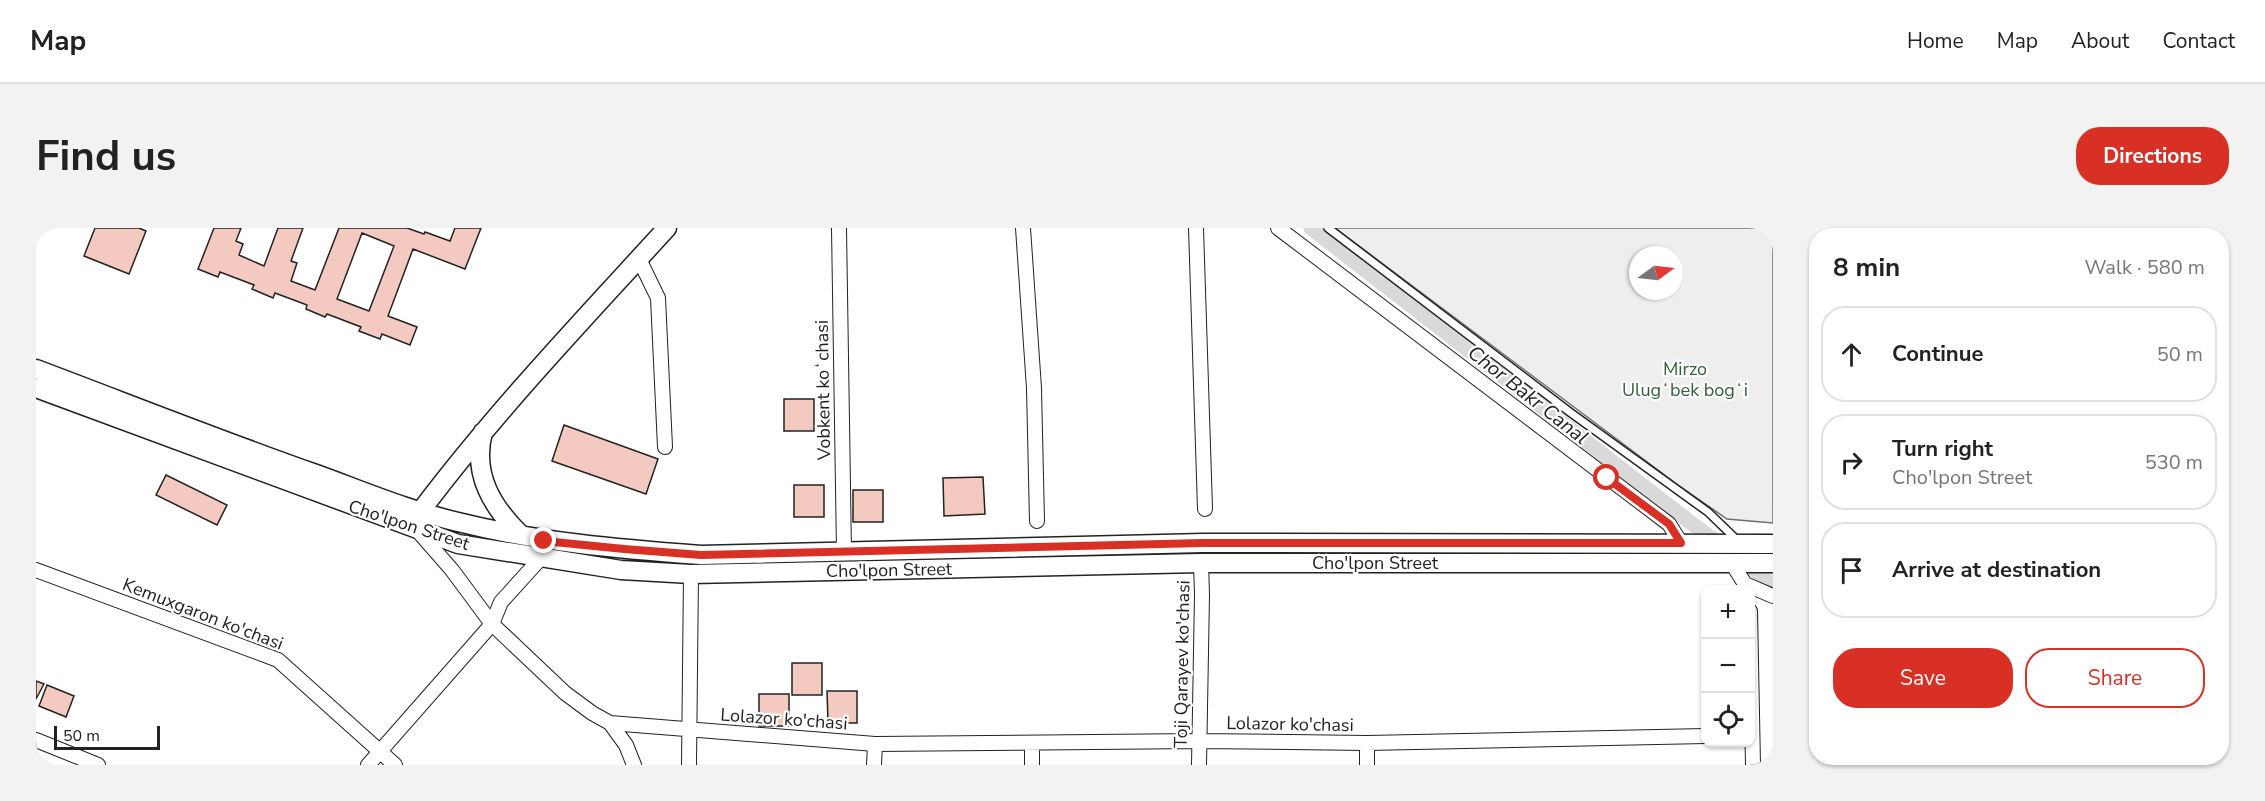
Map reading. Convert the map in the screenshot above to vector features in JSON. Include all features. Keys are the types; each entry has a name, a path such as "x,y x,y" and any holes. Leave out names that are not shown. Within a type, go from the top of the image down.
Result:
{"main road":[{"path":"417,530 420,512 484,429 548,356 667,228"},
{"name":"Cho'lpon Street","path":"36,369 420,512 544,541 701,555 1203,543 1773,544"},
{"name":"Cho'lpon Street","path":"36,388 458,544 621,570 691,574 1201,563 1773,563"},
{"path":"484,429 479,448 480,468 487,490 502,516 523,536"}],"street":[{"name":"Vobkent koʻchasi","path":"839,228 844,552"},
{"path":"1023,228 1034,387 1037,521"},
{"path":"1196,228 1205,509"},
{"path":"1278,228 1669,524 1686,543"},
{"path":"639,259 658,298 665,447"},
{"path":"417,530 452,570 492,624 565,693 610,723 626,745 634,765"},
{"path":"368,765 492,624 501,602 540,558"},
{"path":"1735,562 1744,585"},
{"name":"Toji Qarayev ko'chasi","path":"1199,765 1203,595 1201,563"},
{"name":"Kemuxgaron ko'chasi","path":"36,570 278,660 395,765"},
{"path":"689,765 691,574"},
{"path":"1755,590 1773,596"},
{"path":"1750,639 1751,693"},
{"name":"Lolazor ko'chasi","path":"610,723 875,744 1199,741 1367,743 1701,736"},
{"path":"36,740 98,765"},
{"path":"1032,743 1032,765"},
{"path":"1367,743 1367,765"},
{"path":"874,765 875,744"},
{"path":"1752,747 1753,765"}],"lane":[{"path":"1328,228 1571,414 1708,512 1726,528 1731,543"}],"green space":[{"name":"Mirzo Ulugʻbek bogʻi","path":"1335,228 1773,228 1773,523 1727,519 1678,485"}],"building":[{"path":"95,228 139,228 146,231 129,274 84,256"},
{"path":"214,228 241,228 236,241 243,244 239,255 264,266 278,228 303,228 291,261 297,263 291,281 315,290 339,228 407,228 450,241 455,228 481,228 465,269 413,249 388,316 417,327 410,345 382,334 380,339 359,331 361,327 327,314 325,317 306,309 307,305 275,293 273,298 252,289 254,285 220,272 218,277 198,269","holes":["362,233 394,246 369,311 337,299"]},
{"path":"784,399 814,399 814,431 784,431"},
{"path":"564,425 658,459 646,494 552,461"},
{"path":"166,475 227,505 217,525 156,495"},
{"path":"983,477 985,514 944,516 943,478"},
{"path":"794,485 824,485 824,517 794,517"},
{"path":"853,490 883,490 883,522 853,522"},
{"path":"792,663 822,663 822,695 792,695"},
{"path":"36,681 44,684 36,699"},
{"path":"47,685 74,696 66,717 39,706"},
{"path":"827,691 857,691 857,723 828,723"},
{"path":"759,694 789,694 789,726 759,726"}],"waterway":[{"name":"Chor Bakr Canal","path":"1311,228 1773,584"}],"route":[{"path":"544,541 701,555 1203,543 1681,543 1669,524 1607,478"}]}
